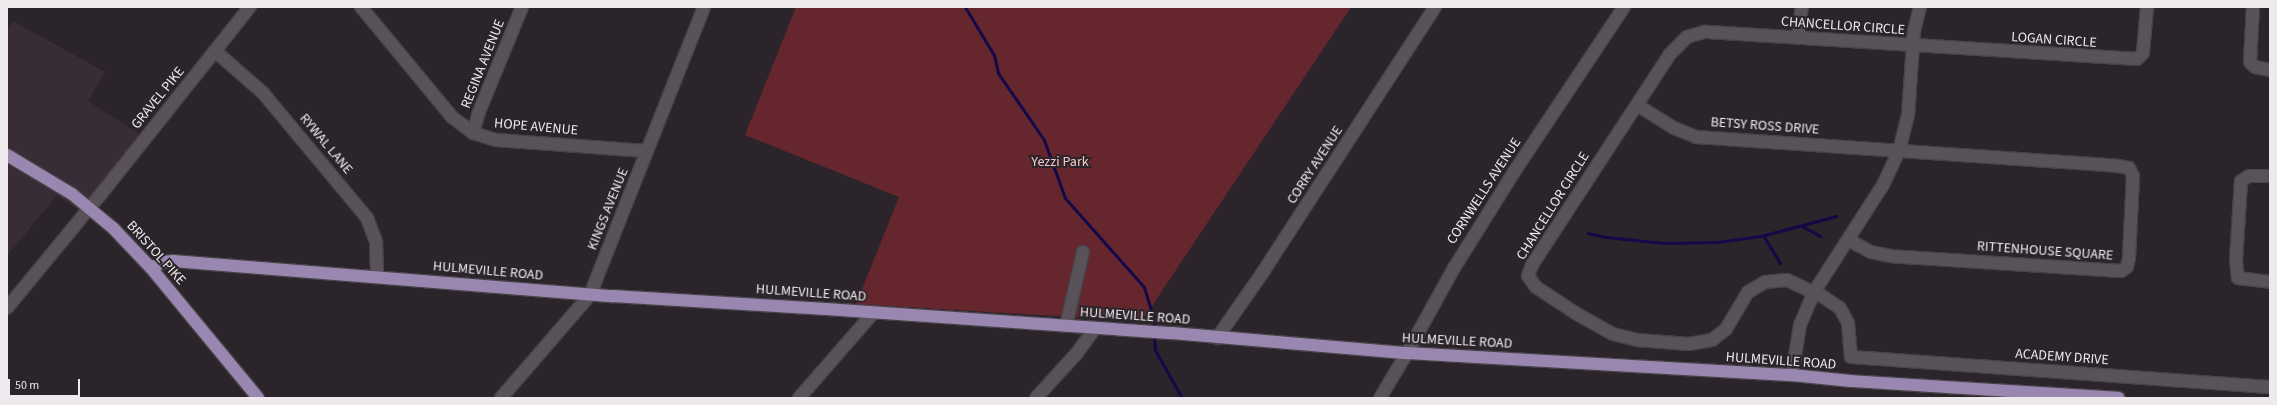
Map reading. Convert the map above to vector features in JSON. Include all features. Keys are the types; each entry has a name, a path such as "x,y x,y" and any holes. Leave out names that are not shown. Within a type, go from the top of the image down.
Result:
{"main road":[{"name":"BRISTOL PIKE","path":"7,155 61,187 90,207 121,236 151,268 258,398"},
{"name":"HULMEVILLE ROAD","path":"151,268 163,262 173,261 590,294 1172,333 1407,354 1792,375 1851,382 2118,398"}],"street":[{"name":"GRAVEL PIKE","path":"7,308 250,7"},
{"name":"HOPE AVENUE","path":"361,7 452,117 473,133 496,140 647,151"},
{"name":"REGINA AVENUE","path":"473,133 479,112 522,7"},
{"name":"KINGS AVENUE","path":"501,398 590,294 704,7"},
{"name":"CORRY AVENUE","path":"1216,338 1263,272 1435,7"},
{"name":"CORNWELLS AVENUE","path":"1380,398 1407,354 1454,268 1514,172 1624,7"},
{"path":"1798,38 1802,7"},
{"path":"1792,375 1800,325 1814,292 1884,185 1899,151 1908,116 1914,46 1920,7"},
{"name":"LOGAN CIRCLE","path":"1914,46 2137,59 2143,53 2147,7"},
{"path":"2253,7 2250,62 2254,67 2270,70"},
{"name":"CHANCELLOR CIRCLE","path":"1851,357 1850,332 1845,315 1833,302 1787,280 1765,282 1745,296 1726,329 1719,336 1706,342 1689,344 1637,340 1613,334 1576,314 1536,287 1528,276 1532,265 1670,54 1687,37 1704,32 1914,46"},
{"name":"RYWAL LANE","path":"215,51 263,93 367,218 376,242 377,276"},
{"name":"BETSY ROSS DRIVE","path":"1637,105 1674,128 1696,137 1899,151"},
{"name":"RITTENHOUSE SQUARE","path":"1848,240 1871,252 1891,256 2121,271 2127,267 2134,187 2133,176 2129,168 1899,151"},
{"path":"2270,176 2249,176 2241,181 2236,260 2238,278 2270,282"},
{"path":"1066,326 1083,252"},
{"path":"799,398 874,312"},
{"path":"1036,398 1077,353 1095,328"},
{"name":"ACADEMY DRIVE","path":"1851,357 2270,387"}],"shaded area":[{"path":"13,21 105,72 88,101 141,135 81,212 57,195 7,256 7,29"}],"green space":[{"name":"Yezzi Park","path":"796,7 1351,7 1142,321 856,304 899,197 745,135"}],"waterway":[{"path":"965,7 994,55 998,73 1044,140 1065,198 1144,287 1153,317 1154,329"},
{"path":"1588,233 1606,237 1664,243 1717,242 1761,236 1836,216"},
{"path":"1802,226 1820,236"},
{"path":"1763,235 1780,263"},
{"path":"1154,335 1155,350 1182,398"}]}
